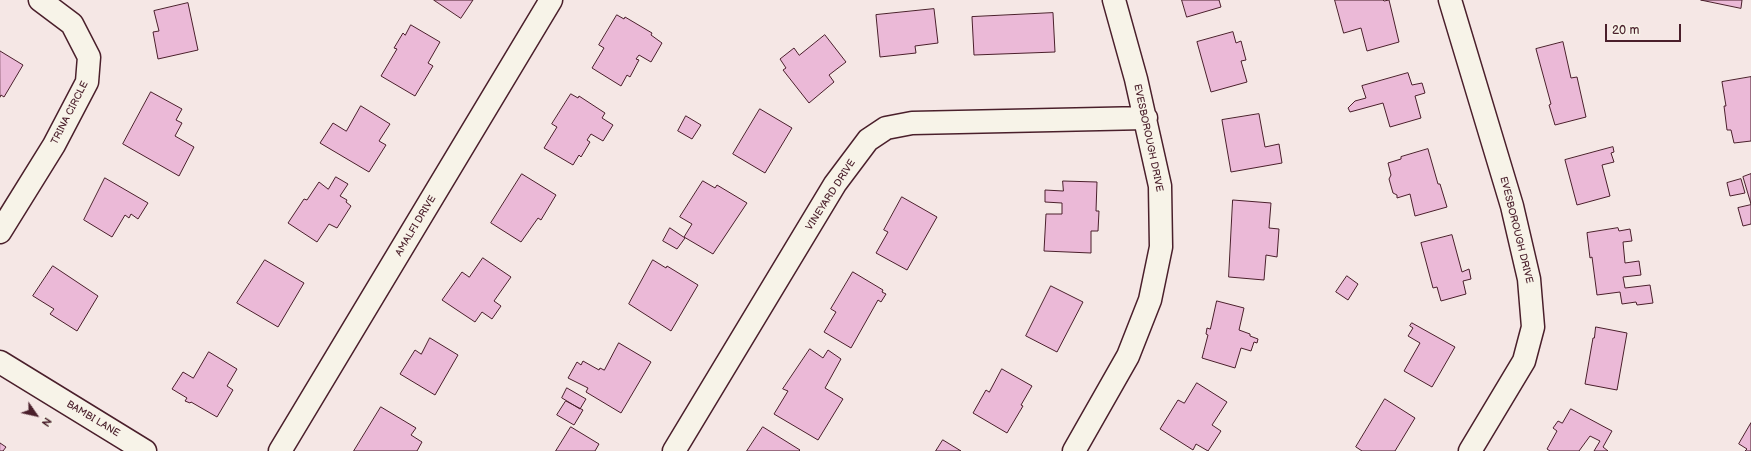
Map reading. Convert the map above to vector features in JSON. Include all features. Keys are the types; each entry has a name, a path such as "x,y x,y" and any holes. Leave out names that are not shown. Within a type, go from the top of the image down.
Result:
{"street":[{"name":"TRINA CIRCLE","path":"0,232 54,145 88,82 89,57 72,24 40,0"},
{"name":"AMALFI DRIVE","path":"280,451 551,0"},
{"name":"EVESBOROUGH DRIVE","path":"1074,451 1128,356 1150,300 1161,246 1160,186 1146,118 1114,0"},
{"name":"EVESBOROUGH DRIVE","path":"1450,0 1512,206 1529,279 1533,327 1524,361 1470,451"},
{"name":"VINEYARD DRIVE","path":"674,451 835,184 868,140 886,128 912,123 1146,118"},
{"name":"BAMBI LANE","path":"0,362 145,451"}],"building":[{"path":"434,0 473,0 461,18"},
{"path":"1182,0 1219,0 1221,7 1187,17"},
{"path":"1335,0 1389,0 1399,42 1367,51 1361,28 1344,33"},
{"path":"1701,0 1742,0 1741,8"},
{"path":"188,3 198,50 158,59 153,32 159,31 154,11"},
{"path":"934,9 938,43 915,46 916,53 880,57 876,15"},
{"path":"1053,13 1055,52 974,55 972,17"},
{"path":"617,15 624,19 625,17 652,33 651,35 662,43 651,62 639,55 636,59 639,60 630,77 627,75 621,86 592,68 604,48 599,45"},
{"path":"411,25 440,42 428,63 433,66 415,96 381,76 397,49 394,48 403,33 405,35"},
{"path":"1233,32 1236,43 1241,41 1246,60 1241,61 1247,82 1211,92 1197,42"},
{"path":"825,35 846,62 829,75 834,82 809,103 783,70 786,68 780,59 794,48 799,55"},
{"path":"1563,42 1571,78 1577,77 1586,117 1555,125 1549,105 1551,104 1536,49"},
{"path":"0,51 23,65 4,97 1,95 0,97"},
{"path":"1408,73 1412,85 1422,83 1425,93 1415,96 1421,118 1390,127 1383,103 1350,112 1348,108 1355,101 1366,98 1362,86"},
{"path":"1751,77 1751,141 1734,143 1731,130 1727,130 1724,106 1726,106 1722,82"},
{"path":"151,92 182,109 176,120 182,123 175,136 194,147 179,176 123,144"},
{"path":"571,94 578,98 579,96 605,113 602,118 613,125 603,141 591,134 587,140 590,142 581,157 579,155 573,165 544,148 557,127 552,124"},
{"path":"361,106 390,124 379,141 386,145 369,172 320,143 333,123 346,131"},
{"path":"760,109 792,128 765,173 733,154"},
{"path":"1259,114 1265,147 1279,144 1282,163 1231,172 1222,120"},
{"path":"686,116 701,125 692,139 678,131"},
{"path":"1613,147 1614,152 1611,153 1614,162 1602,165 1610,196 1577,205 1565,160"},
{"path":"1428,149 1438,184 1440,184 1447,207 1415,216 1410,194 1397,198 1397,195 1393,193 1389,179 1391,175 1388,163 1401,159 1401,157"},
{"path":"522,174 556,195 541,220 538,218 521,242 491,223"},
{"path":"1751,174 1751,204 1743,177"},
{"path":"336,177 348,184 340,196 347,200 346,202 351,206 337,228 329,224 317,242 288,223 304,199 307,200 319,182 328,189"},
{"path":"105,178 148,203 138,219 131,214 129,218 125,215 112,237 84,220"},
{"path":"1741,179 1745,193 1730,196 1727,183"},
{"path":"703,181 715,188 717,185 747,203 713,254 684,237 692,224 680,217"},
{"path":"1063,181 1097,182 1096,211 1099,211 1098,231 1091,231 1091,253 1044,251 1046,214 1062,214 1062,203 1045,202 1045,190 1063,191"},
{"path":"902,197 937,217 907,270 876,253 888,232 884,230"},
{"path":"1233,200 1271,203 1269,228 1279,229 1277,257 1266,255 1264,280 1229,277"},
{"path":"1751,205 1751,224 1743,226 1738,208"},
{"path":"670,228 685,238 677,249 663,241"},
{"path":"1618,228 1619,231 1630,229 1632,241 1623,242 1625,263 1639,261 1641,275 1623,277 1625,288 1650,285 1653,303 1637,305 1636,302 1622,304 1620,292 1597,295 1587,233"},
{"path":"1452,235 1462,272 1469,269 1471,279 1463,281 1466,294 1441,301 1437,287 1433,288 1421,243"},
{"path":"483,258 511,277 494,301 501,306 492,319 482,312 475,322 442,300 462,272 469,277"},
{"path":"265,260 304,283 278,327 237,303"},
{"path":"653,260 666,268 667,266 698,285 671,331 629,304"},
{"path":"53,266 98,296 77,331 50,314 54,309 33,296"},
{"path":"853,272 883,290 882,292 886,294 881,302 878,300 851,348 824,332 836,312 831,309"},
{"path":"1347,276 1358,284 1348,300 1336,292"},
{"path":"1051,286 1083,302 1057,352 1026,336"},
{"path":"1217,301 1244,308 1239,330 1258,339 1257,343 1254,342 1251,351 1241,348 1235,368 1202,358 1208,335 1206,334 1207,328 1210,329"},
{"path":"1412,323 1455,347 1432,387 1404,371 1420,343 1408,336 1413,328 1410,326"},
{"path":"1596,327 1627,333 1617,390 1585,384"},
{"path":"430,338 458,355 435,395 400,374 415,350 421,354"},
{"path":"619,343 651,362 621,413 586,392 588,388 568,378 577,362 581,365 583,361 599,370 600,368 604,370"},
{"path":"810,349 823,358 828,350 841,359 825,388 843,399 818,440 774,414 788,391 783,389"},
{"path":"209,352 237,369 227,386 233,390 217,417 191,402 185,401 187,398 172,389 183,372 193,378"},
{"path":"1002,369 1032,386 1021,405 1023,406 1007,433 973,413 986,390 989,392"},
{"path":"1197,383 1227,402 1212,425 1221,431 1208,451 1196,444 1193,450 1160,429 1178,400 1184,403"},
{"path":"567,388 586,399 580,409 562,398"},
{"path":"1385,399 1415,418 1395,451 1362,451 1356,447"},
{"path":"566,401 583,410 574,425 557,415"},
{"path":"381,407 416,428 411,435 422,442 417,451 354,451"},
{"path":"1571,409 1612,431 1603,447 1608,451 1594,451 1600,441 1590,436 1579,451 1550,451 1547,449 1557,431 1553,428 1558,421 1562,423"},
{"path":"1751,423 1751,451 1745,451 1747,449 1739,444"},
{"path":"571,427 599,444 595,451 556,451"},
{"path":"763,427 800,450 747,451"},
{"path":"943,440 961,451 936,451"},
{"path":"0,443 6,447 3,451 0,451"}]}
